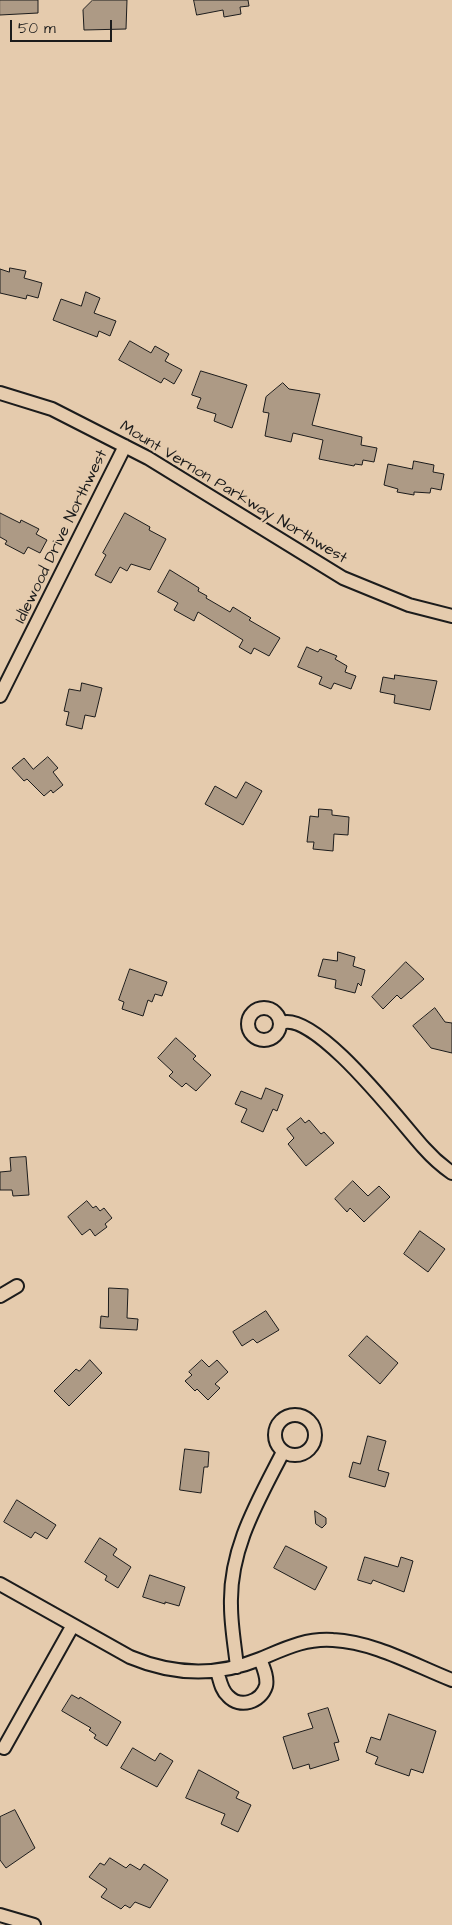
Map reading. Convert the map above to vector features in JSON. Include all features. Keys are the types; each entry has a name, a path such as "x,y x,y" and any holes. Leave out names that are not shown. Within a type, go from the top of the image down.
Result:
{"street":[{"name":"Mount Vernon Parkway Northwest","path":"0,393 52,409 125,446 343,578 409,605 452,616"},
{"name":"Idlewood Drive Northwest","path":"0,696 125,446"},
{"path":"281,1024 291,1023 307,1029 342,1056 372,1086 424,1149 452,1173"},
{"path":"0,1296 17,1286"},
{"path":"237,1667 230,1606 235,1562 249,1517 283,1452"},
{"path":"0,1584 130,1657 152,1666 185,1672 217,1671 237,1667 260,1659 288,1646 308,1641 332,1640 374,1648 452,1680"},
{"path":"4,1748 73,1625"},
{"path":"217,1671 223,1690 228,1698 238,1703 250,1702 260,1696 266,1686 266,1676 260,1659"},
{"path":"0,1915 34,1925"}],"building":[{"path":"0,0 38,0 38,13 0,15"},
{"path":"93,0 127,0 126,29 84,30 83,10"},
{"path":"194,0 248,0 249,6 240,7 241,14 224,17 223,10 197,15"},
{"path":"10,268 26,271 24,278 42,283 38,298 27,295 26,299 0,293 0,269 9,272"},
{"path":"86,292 100,298 94,313 116,321 110,336 99,331 97,337 53,320 61,299 81,306"},
{"path":"130,341 151,353 155,346 169,354 165,361 182,370 174,384 164,378 161,383 119,360"},
{"path":"201,371 247,385 232,428 214,421 216,414 197,408 201,398 192,395"},
{"path":"283,383 289,389 320,394 312,425 362,437 361,445 377,448 374,462 363,460 362,465 355,464 354,466 319,459 323,440 293,433 291,442 265,436 269,413 263,412 266,397"},
{"path":"414,461 434,465 433,472 444,474 441,490 431,488 430,493 414,492 414,495 397,492 398,489 384,485 388,464 412,469"},
{"path":"0,513 20,523 21,520 39,529 36,534 47,540 40,553 28,547 24,554 5,544 7,541 0,537"},
{"path":"125,513 150,527 149,530 166,539 150,570 131,564 127,571 120,567 111,583 95,575 106,555 103,553"},
{"path":"170,570 199,588 198,591 207,596 206,598 230,612 233,607 251,618 249,620 280,638 269,656 254,648 251,654 239,647 243,640 198,612 194,621 174,610 178,603 158,592"},
{"path":"307,647 318,652 320,649 337,656 335,659 347,666 345,672 356,676 351,689 334,683 331,689 319,684 322,677 298,667"},
{"path":"395,675 437,681 430,710 394,703 395,695 380,692 383,677 394,679"},
{"path":"82,683 102,688 95,717 85,715 82,729 66,725 69,712 64,711 69,689 80,691"},
{"path":"48,757 58,768 53,772 63,785 53,793 51,790 44,796 27,779 24,781 12,768 24,758 33,769"},
{"path":"246,782 262,791 243,825 205,804 215,786 236,798"},
{"path":"319,809 332,810 332,815 349,817 348,835 334,834 333,851 313,849 314,842 307,842 310,816 318,817"},
{"path":"338,952 355,957 353,966 365,970 361,986 358,983 355,993 335,988 336,980 318,976 323,959 337,961"},
{"path":"406,962 424,979 401,999 397,995 383,1009 372,997"},
{"path":"130,969 167,982 162,996 155,994 152,1002 148,1000 143,1016 122,1009 124,1002 119,1000"},
{"path":"435,1008 445,1022 452,1023 452,1053 431,1048 413,1026"},
{"path":"176,1038 196,1056 193,1059 211,1075 196,1091 186,1083 182,1087 169,1076 173,1072 158,1058"},
{"path":"266,1088 283,1095 277,1111 273,1109 263,1132 241,1122 247,1109 235,1104 241,1091 261,1099"},
{"path":"301,1118 305,1123 309,1120 321,1134 324,1132 334,1143 306,1166 288,1144 294,1138 287,1129"},
{"path":"26,1157 29,1195 13,1196 12,1190 0,1190 0,1172 11,1171 10,1158"},
{"path":"353,1181 368,1196 379,1186 390,1197 364,1222 350,1208 347,1212 335,1199"},
{"path":"87,1201 93,1208 96,1206 100,1211 104,1208 112,1218 105,1224 107,1227 95,1236 90,1229 82,1235 68,1217"},
{"path":"420,1231 445,1249 428,1272 404,1254"},
{"path":"109,1288 128,1289 127,1318 138,1319 137,1330 100,1328 101,1316 108,1317"},
{"path":"266,1311 279,1330 257,1343 253,1339 242,1346 233,1332"},
{"path":"367,1336 398,1363 380,1384 349,1356"},
{"path":"90,1360 102,1373 69,1406 54,1391 76,1369 79,1371"},
{"path":"202,1360 209,1367 217,1360 228,1372 215,1384 220,1388 208,1400 185,1381 192,1375 189,1372"},
{"path":"368,1436 386,1441 378,1470 389,1473 385,1487 349,1477 353,1462 360,1464"},
{"path":"185,1449 209,1452 208,1467 204,1467 201,1493 180,1490"},
{"path":"17,1500 56,1525 47,1539 35,1532 31,1538 4,1522"},
{"path":"315,1511 326,1518 326,1524 322,1528 316,1524"},
{"path":"100,1538 117,1549 113,1555 131,1567 118,1588 105,1580 107,1576 85,1562"},
{"path":"286,1546 327,1567 315,1590 274,1568"},
{"path":"365,1557 398,1567 401,1557 413,1561 404,1592 373,1580 371,1584 358,1580"},
{"path":"150,1575 185,1587 179,1606 143,1597"},
{"path":"72,1695 79,1699 80,1697 121,1722 107,1746 94,1738 96,1735 89,1730 91,1728 62,1711"},
{"path":"328,1708 339,1742 334,1743 339,1760 310,1769 309,1764 293,1769 283,1737 313,1728 308,1714"},
{"path":"389,1714 436,1731 423,1773 411,1769 409,1776 375,1764 378,1757 366,1752 371,1737 380,1740"},
{"path":"133,1748 155,1761 160,1753 173,1761 157,1787 121,1768"},
{"path":"199,1770 239,1792 236,1798 251,1805 238,1832 221,1824 225,1814 186,1798"},
{"path":"15,1810 35,1848 6,1868 0,1860 0,1817"},
{"path":"110,1858 126,1868 130,1864 140,1870 144,1864 168,1880 150,1908 135,1902 130,1908 125,1905 121,1909 101,1897 107,1889 89,1877 100,1863 104,1865"}]}
